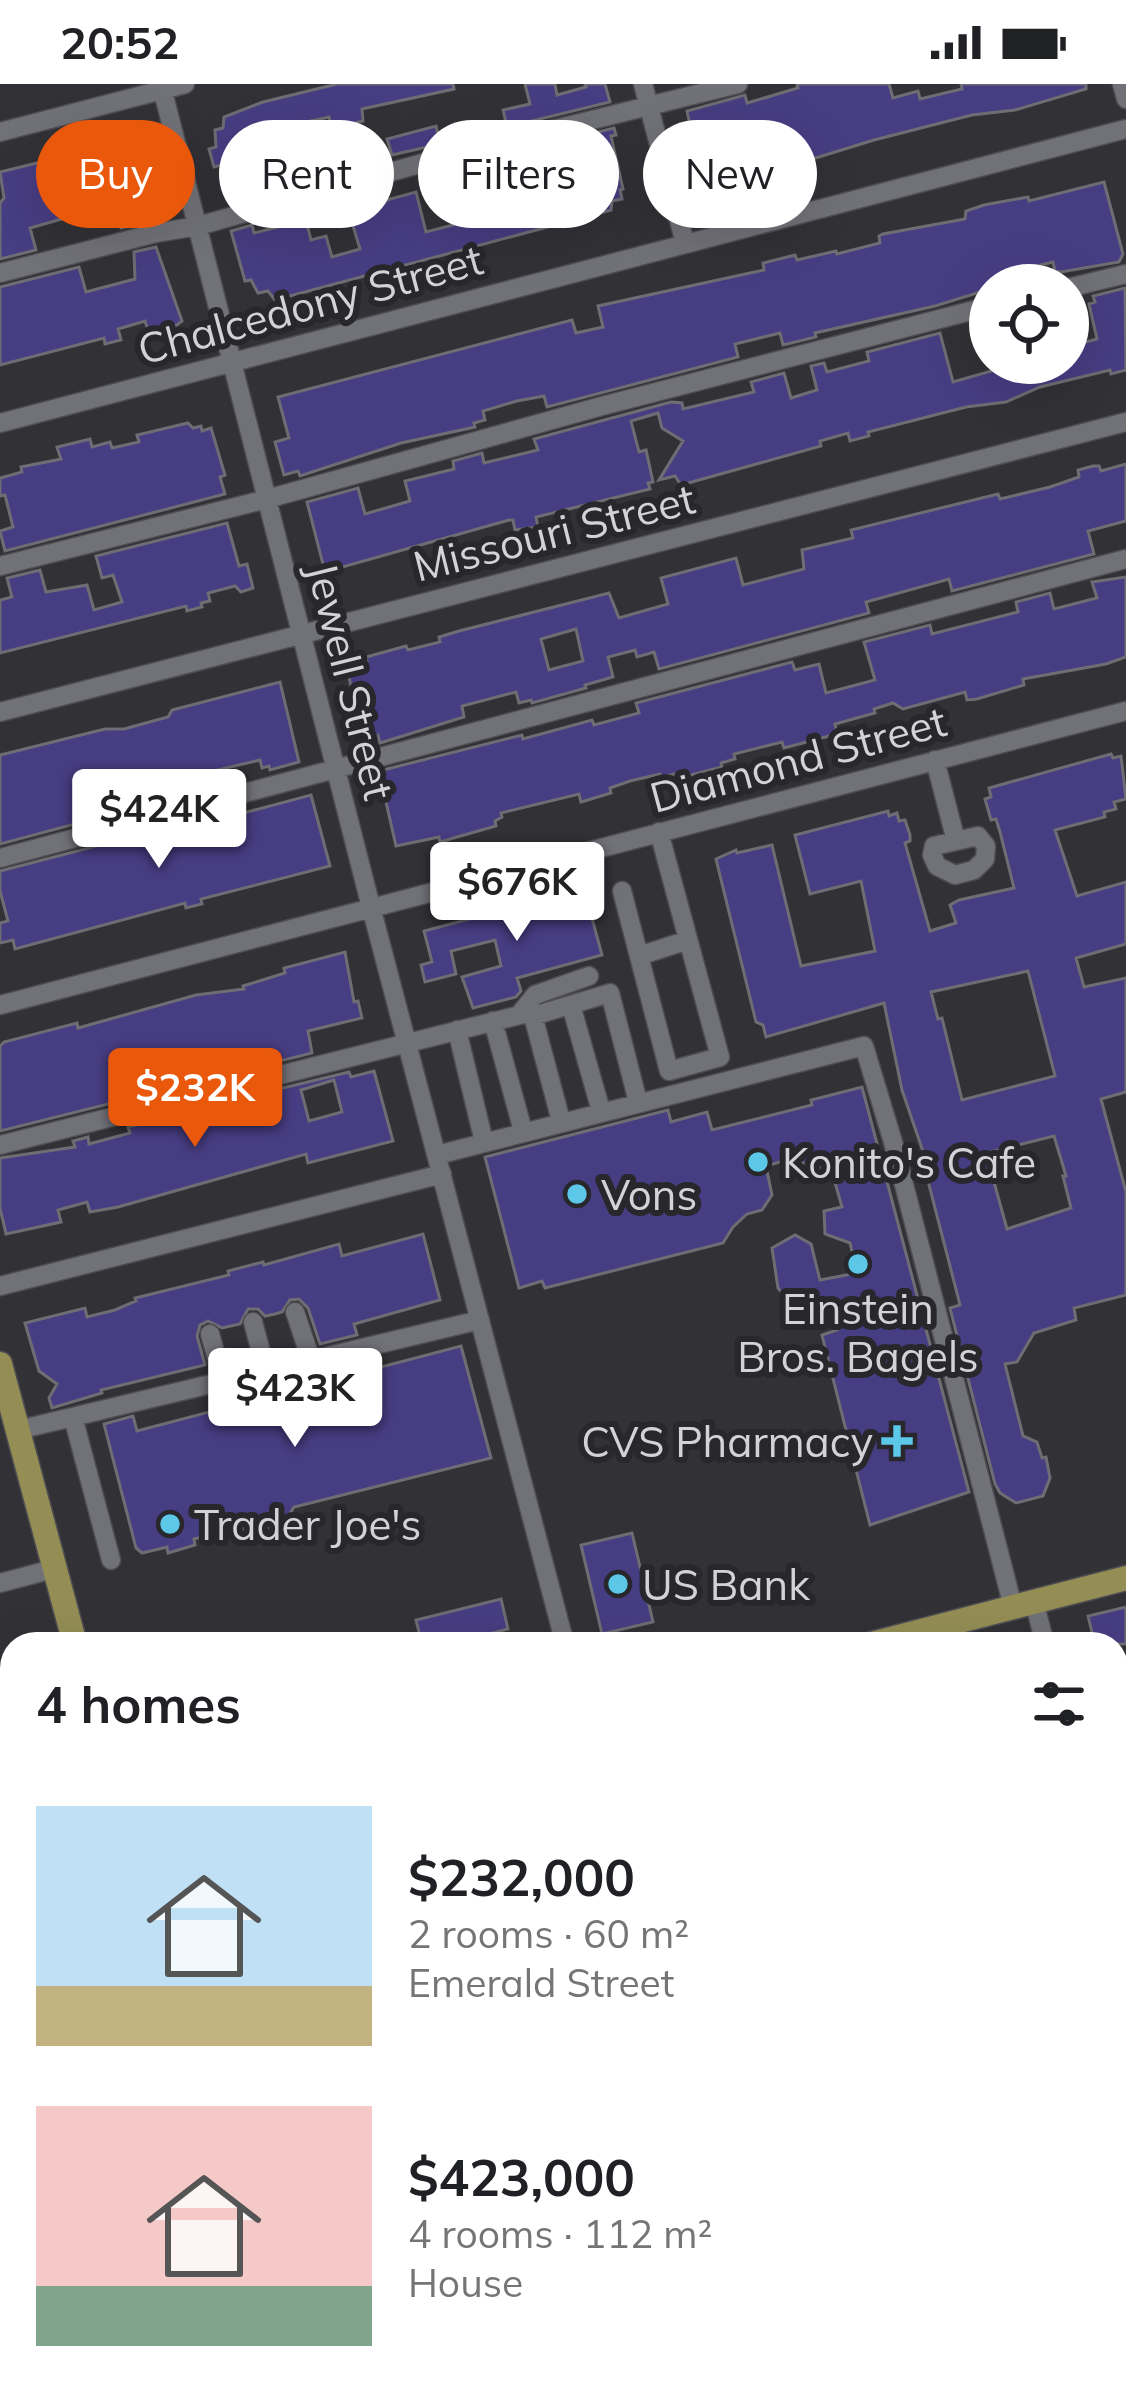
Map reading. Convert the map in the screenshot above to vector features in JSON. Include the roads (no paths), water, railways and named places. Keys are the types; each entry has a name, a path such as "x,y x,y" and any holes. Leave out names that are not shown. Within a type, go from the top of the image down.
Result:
{"main road":[{"path":"0,1364 71,1632"},
{"path":"956,1632 1023,1604 1126,1578"}],"street":[{"path":"0,132 185,84"},
{"path":"643,84 685,243"},
{"path":"0,273 738,84"},
{"path":"1122,84 1126,99"},
{"name":"Jewell Street","path":"162,87 370,908 562,1632"},
{"name":"Chalcedony Street","path":"0,423 1126,129"},
{"path":"1089,283 1126,274"},
{"path":"0,566 969,311"},
{"name":"Missouri Street","path":"0,712 1126,422"},
{"path":"0,858 1126,559"},
{"name":"Diamond Street","path":"0,1005 1126,711"},
{"path":"935,760 956,841"},
{"path":"622,891 669,1071 720,1057 659,832"},
{"path":"639,956 688,940"},
{"path":"561,1121 528,1014 535,995 589,976"},
{"path":"0,1145 610,993 638,1102"},
{"path":"571,1005 601,1112"},
{"path":"493,1022 524,1131"},
{"path":"457,1030 484,1142"},
{"path":"0,1286 440,1164 484,1142 863,1046 1023,1604 1038,1632"},
{"path":"295,1312 311,1360"},
{"path":"18,1430 480,1320"},
{"path":"253,1322 266,1371"},
{"path":"210,1334 223,1381"},
{"path":"73,1417 111,1559"},
{"path":"0,1583 53,1569"}],"place":[{"name":"Konito's Cafe","path":"758,1162"},
{"name":"Vons","path":"577,1194"},
{"name":"Einstein Bros. Bagels","path":"858,1264"},
{"name":"CVS Pharmacy","path":"897,1441"},
{"name":"Trader Joe's","path":"170,1524"},
{"name":"US Bank","path":"618,1584"}]}
